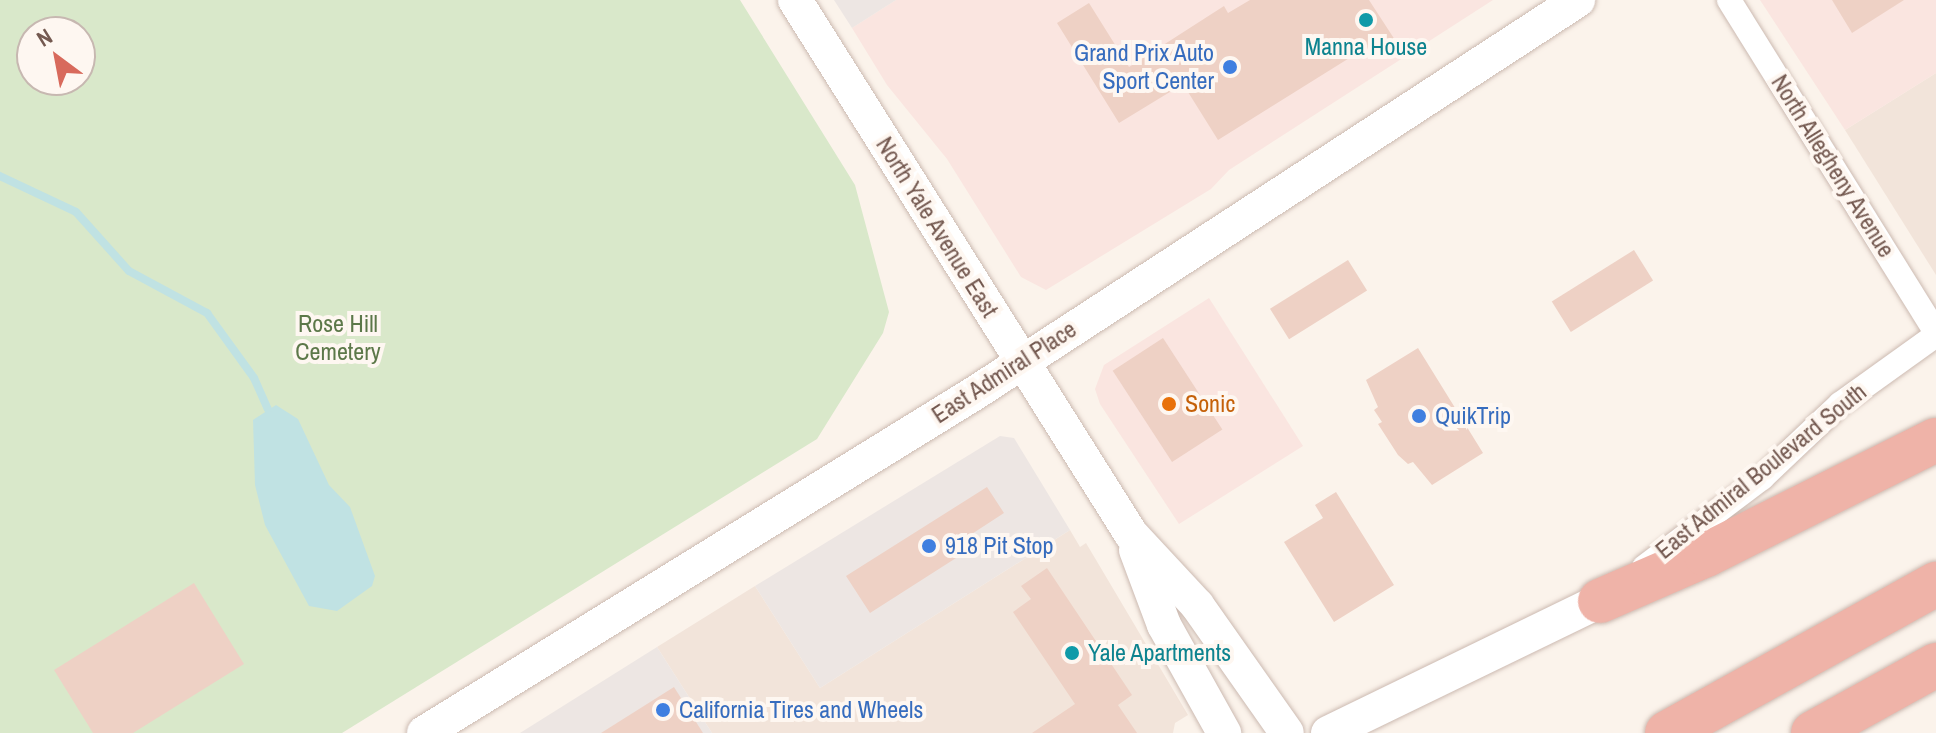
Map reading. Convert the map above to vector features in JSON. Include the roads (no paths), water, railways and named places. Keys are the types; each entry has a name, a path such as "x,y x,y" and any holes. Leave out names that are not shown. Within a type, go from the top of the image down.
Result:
{"highway":[{"path":"1600,601 1706,555 1936,440"},
{"path":"1667,733 1936,584"},
{"path":"1813,733 1936,665"}],"main road":[{"name":"North Yale Avenue East","path":"795,0 1131,534"},
{"name":"East Admiral Place","path":"424,733 1020,362 1578,0"},
{"path":"1131,534 1164,625 1224,733"},
{"path":"1131,534 1197,605 1287,733"},
{"name":"East Admiral Boulevard South","path":"1328,733 1600,601"}],"street":[{"name":"North Allegheny Avenue","path":"1729,0 1936,334"},
{"name":"East Admiral Boulevard South","path":"1600,601 1762,478 1840,404 1936,334"}],"water":[{"path":"276,405 298,419 329,485 350,507 375,576 372,586 337,611 309,606 265,525 255,485 253,420"}],"waterway":[{"path":"0,176 76,212 129,271 207,313 254,378 268,409"}],"place":[{"name":"Manna House","path":"1366,20"},
{"name":"Grand Prix Auto Sport Center","path":"1230,67"},
{"name":"Sonic","path":"1169,404"},
{"name":"QuikTrip","path":"1419,416"},
{"name":"918 Pit Stop","path":"929,546"},
{"name":"Yale Apartments","path":"1072,653"},
{"name":"California Tires and Wheels","path":"663,710"}],"park label":[{"name":"Rose Hill Cemetery","path":"338,338"}]}
